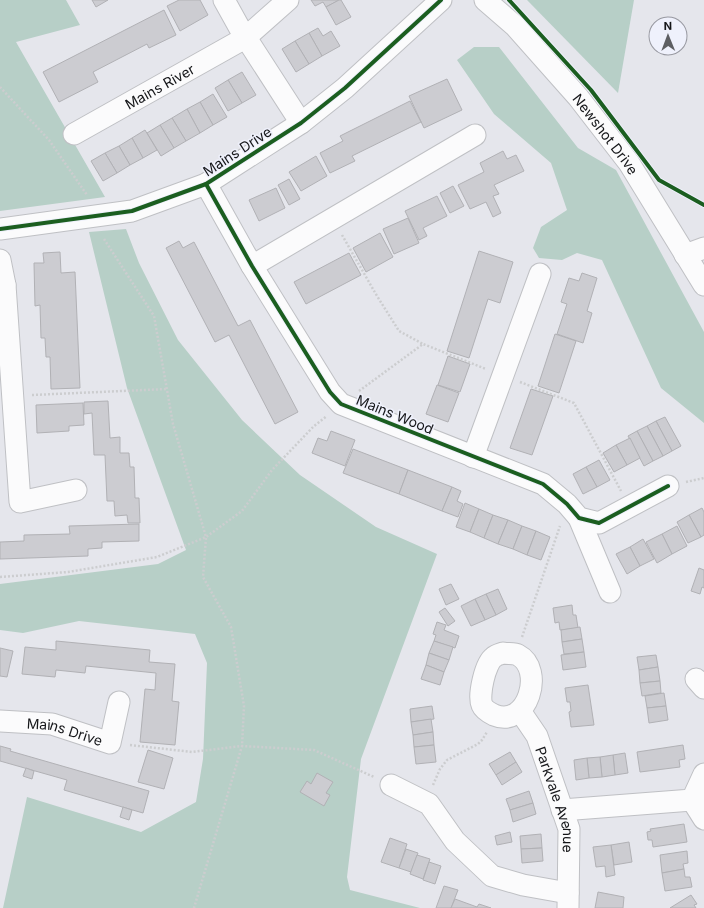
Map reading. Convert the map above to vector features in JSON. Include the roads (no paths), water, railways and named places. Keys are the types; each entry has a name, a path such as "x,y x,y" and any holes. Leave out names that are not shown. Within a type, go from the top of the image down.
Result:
{"street":[{"path":"224,0 245,38 301,123"},
{"name":"Mains River","path":"74,134 245,38 288,0"},
{"name":"Mains Drive","path":"0,230 132,211 206,184 301,123 345,88 441,0"},
{"name":"Newshot Drive","path":"485,0 515,26 578,97 629,163 695,252 704,285"},
{"path":"252,266 475,135"},
{"name":"Mains Wood","path":"206,184 252,266 330,392 341,404 543,484 573,511 599,523 668,486"},
{"path":"0,260 13,395 20,502 76,490"},
{"path":"473,457 540,274"},
{"path":"573,511 610,592"},
{"path":"503,654 516,654 523,658 531,673 532,683 526,702 520,712 511,717 500,717 489,713 482,705 481,689 488,665 493,657 503,654"},
{"name":"Mains Drive","path":"0,721 52,724 110,743 119,702"},
{"name":"Parkvale Avenue","path":"391,785 429,804 455,841 492,876 568,901 569,829 537,736 520,712"},
{"path":"692,800 704,774"},
{"path":"562,810 692,800"},
{"path":"692,800 704,820"}]}
